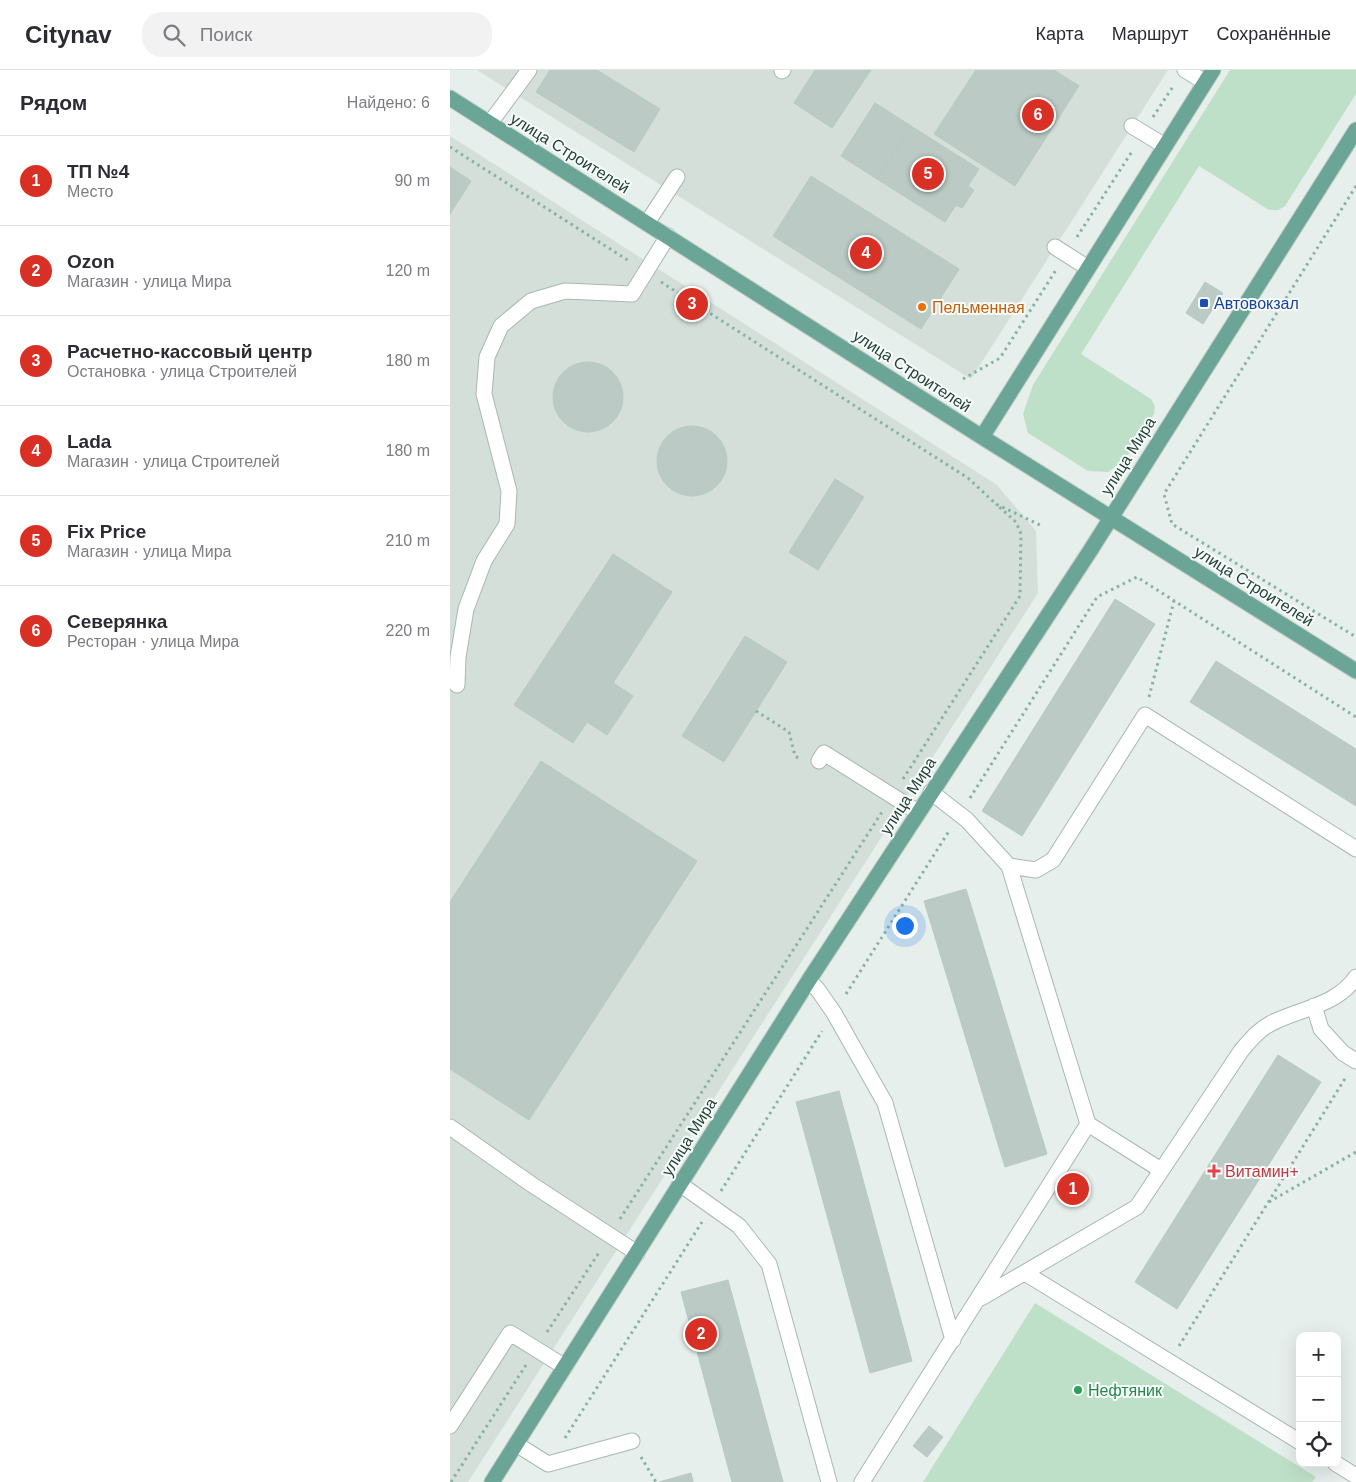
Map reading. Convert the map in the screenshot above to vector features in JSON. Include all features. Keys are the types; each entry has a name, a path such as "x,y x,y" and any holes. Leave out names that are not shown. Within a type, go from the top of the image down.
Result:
{"main road":[{"path":"982,437 1209,76"},
{"name":"улица Строителей","path":"450,98 982,437 1356,671"},
{"name":"улица Мира","path":"492,1482 809,980 1111,517 1356,130"}],"lane":[{"path":"490,123 529,70"},
{"path":"1182,74 1209,76"},
{"path":"1138,129 1165,146"},
{"path":"647,223 677,177"},
{"path":"457,685 458,657 466,609 484,562 507,524 509,491 484,394 487,357 501,326 530,301 565,291 632,294 668,236"},
{"path":"1061,250 1088,268"},
{"path":"1009,866 1036,870 1053,860 1145,715 1356,849"},
{"path":"819,761 824,753 918,812"},
{"path":"931,792 967,820 1009,866 1088,1124 1161,1170"},
{"path":"977,1300 1137,1207 1241,1051 1256,1033 1275,1021 1334,998 1350,986 1356,977"},
{"path":"809,980 834,1013 885,1103 953,1340"},
{"path":"1314,1006 1321,1030 1343,1053 1356,1061"},
{"path":"862,1482 1088,1124"},
{"path":"450,1127 531,1184 637,1253"},
{"path":"680,1184 739,1226 769,1264 829,1482"},
{"path":"1025,1273 1296,1440"},
{"path":"450,1426 510,1333 565,1367"},
{"path":"516,1444 548,1464 632,1441"},
{"path":"1341,1467 1356,1476"}],"path":[{"path":"963,379 1000,358 1061,250 1138,129 1182,74"},
{"path":"450,147 968,478 1016,522 1021,534 1020,596 451,1482"},
{"path":"1356,186 1164,494 1172,524 1356,637"},
{"path":"996,504 1040,525"},
{"path":"1137,577 1356,717"},
{"path":"1145,715 1174,600"},
{"path":"756,711 789,732 795,756 800,759"},
{"path":"1170,1361 1356,1061"},
{"path":"1268,1202 1356,1152"},
{"path":"632,1441 656,1482"}],"shaded area":[{"path":"477,70 1168,70 971,379"},
{"path":"450,136 997,485 1036,531 1038,593 468,1482 450,1482"}],"green space":[{"path":"1230,70 1356,70 1356,94 1285,206 1278,210 1269,210 1199,166 1081,354 1151,399 1155,406 1154,414 1125,460 1108,472 1088,471 1028,433 1023,414 1033,385"},
{"name":"Нефтяник","path":"1035,1303 1296,1465 1296,1467 1300,1467 1316,1477 1312,1482 923,1482"}],"building":[{"path":"550,70 597,70 660,109 634,152 536,92"},
{"path":"815,70 871,70 832,128 794,103"},
{"path":"976,70 1054,70 1079,86 1015,186 934,134"},
{"path":"875,103 911,126 877,179 841,156"},
{"path":"911,126 979,169 968,186 974,190 962,208 956,205 945,222 877,179"},
{"path":"450,167 471,181 450,214"},
{"path":"811,176 959,269 921,329 773,236"},
{"name":"Автовокзал","path":"1205,282 1223,293 1203,324 1186,313"},
{"path":"588,362 601,365 613,372 620,384 623,397 620,410 613,422 601,429 588,432 575,429 563,422 556,410 553,397 556,384 563,372 575,365"},
{"path":"692,426 705,429 717,436 724,448 727,461 724,474 717,486 705,493 692,496 679,493 667,486 660,474 657,461 660,448 667,436 679,429"},
{"path":"835,479 864,497 818,570 789,552"},
{"path":"613,554 672,592 613,683 633,696 607,735 587,722 573,743 514,705"},
{"path":"1115,599 1155,624 1022,836 982,811"},
{"path":"745,636 787,662 724,762 682,736"},
{"path":"1216,661 1356,749 1356,806 1190,702"},
{"path":"541,761 697,861 529,1120 450,1069 450,902"},
{"path":"966,889 1047,1154 1005,1167 924,901"},
{"path":"1278,1055 1321,1082 1177,1309 1135,1282"},
{"path":"839,1091 912,1361 870,1373 796,1102"},
{"path":"1071,1171 1090,1184 1075,1207 1055,1194"},
{"path":"728,1280 783,1482 732,1482 681,1292"},
{"path":"929,1426 943,1437 927,1457 913,1446"},
{"path":"691,1473 693,1482 659,1482"}],"place":[{"name":"Северянка","path":"1038,115"},
{"name":"Fix Price","path":"928,174"},
{"name":"Lada","path":"866,253"},
{"name":"Автовокзал","path":"1204,303"},
{"name":"Расчетно-кассовый центр","path":"692,304"},
{"name":"Пельменная","path":"922,307"},
{"name":"Витамин+","path":"1214,1171"},
{"name":"ТП №4","path":"1073,1189"},
{"name":"Ozon","path":"701,1334"},
{"name":"Нефтяник","path":"1078,1390"}]}
